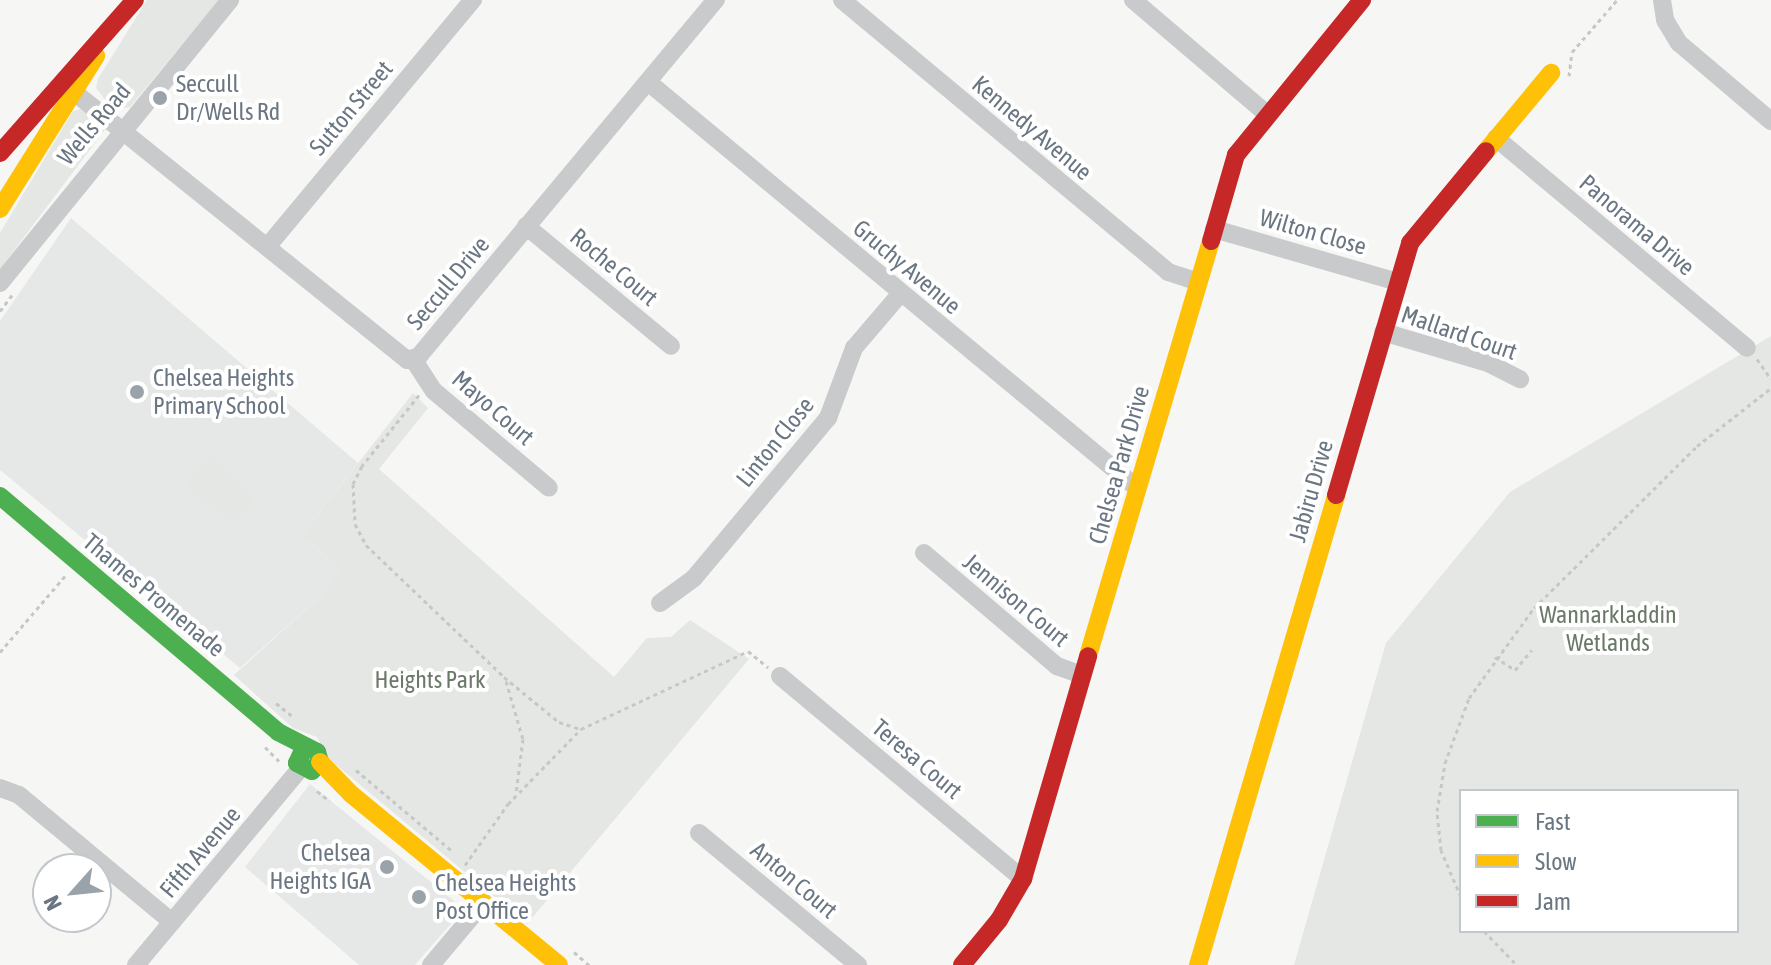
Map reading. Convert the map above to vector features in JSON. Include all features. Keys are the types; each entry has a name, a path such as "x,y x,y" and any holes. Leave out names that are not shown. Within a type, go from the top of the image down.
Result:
{"street":[{"name":"Wells Road","path":"0,153 67,86 135,0"},
{"name":"Wells Road","path":"0,283 230,0"},
{"name":"Sutton Street","path":"267,247 473,0"},
{"name":"Seccull Drive","path":"67,86 123,128 388,350 413,359 716,0"},
{"name":"Kennedy Avenue","path":"842,0 1168,272 1198,282"},
{"name":"Chelsea Park Drive","path":"962,965 1007,909 1023,879 1236,155 1362,0"},
{"path":"1662,0 1665,20 1679,43 1771,121"},
{"path":"1140,2 1267,114"},
{"name":"Jabiru Drive","path":"1198,965 1410,243 1496,138 1558,78"},
{"name":"Gruchy Avenue","path":"648,82 1137,488"},
{"name":"Wells Road","path":"0,209 67,86"},
{"name":"Panorama Drive","path":"1496,138 1747,348"},
{"name":"Roche Court","path":"526,226 671,346"},
{"name":"Wilton Close","path":"1214,229 1398,282"},
{"name":"Linton Close","path":"660,603 694,578 828,418 854,348 901,293"},
{"name":"Mallard Court","path":"1383,332 1488,363 1520,379"},
{"name":"Mayo Court","path":"413,359 423,375 549,488"},
{"name":"Thames Promenade","path":"0,496 278,732 304,765 351,794 559,965"},
{"name":"Jennison Court","path":"924,553 1057,666 1082,675"},
{"name":"Teresa Court","path":"780,676 1023,879"},
{"name":"Fifth Avenue","path":"136,965 304,765"},
{"path":"0,788 19,795 172,922"},
{"name":"Anton Court","path":"699,833 858,965"},
{"path":"431,965 484,902"}],"path":[{"path":"1558,78 1574,70 1572,52 1617,0"},
{"path":"1747,348 1771,379"},
{"path":"423,375 419,395 353,484 355,524 366,545 504,677 559,722 581,729"},
{"path":"1459,892 1441,850 1437,811 1460,718 1495,657 1534,608 1650,491 1771,388"},
{"path":"0,652 65,576"},
{"path":"456,879 515,797 581,729 748,651 780,676"},
{"path":"1495,657 1515,670 1530,652"},
{"path":"504,677 523,739 522,774 515,797"},
{"path":"262,745 304,765"},
{"path":"1486,933 1517,965"}],"shaded area":[{"name":"Chelsea Heights Primary School","path":"71,218 358,463 302,535 339,569 322,595 240,668 0,470 0,321"},
{"path":"310,784 464,909 415,965 359,965 245,867"}],"green space":[{"path":"147,0 219,0 130,107 113,110 96,88 98,79"},
{"path":"85,108 107,127 0,269 0,233 73,111"},
{"name":"Wannarkladdin Wetlands","path":"1771,336 1771,965 1294,965 1386,643 1510,492"},
{"name":"Heights Park","path":"413,393 428,408 379,469 614,677 647,638 671,637 690,620 749,659 527,924 328,758 317,737 293,728 234,675 322,595 339,569 302,535"},
{"path":"208,459 255,498 234,523 187,484"}],"traffic: fast":[{"path":"0,496 278,732 317,752 320,762 312,771 297,763 304,748"}],"traffic: slow":[{"path":"0,209 96,56"},
{"path":"1486,151 1551,73"},
{"path":"1088,656 1211,241"},
{"path":"1198,965 1336,495"},
{"path":"320,762 351,794 559,965"}],"traffic: jam":[{"path":"0,153 135,0"},
{"path":"1211,241 1236,155 1362,0"},
{"path":"1336,495 1410,243 1486,151"},
{"path":"962,965 999,920 1023,879 1088,656"}],"place":[{"name":"Seccull Dr/Wells Rd","path":"160,98"},
{"name":"Chelsea Heights Primary School","path":"137,392"},
{"name":"Chelsea Heights IGA","path":"387,867"},
{"name":"Chelsea Heights Post Office","path":"419,897"}]}
